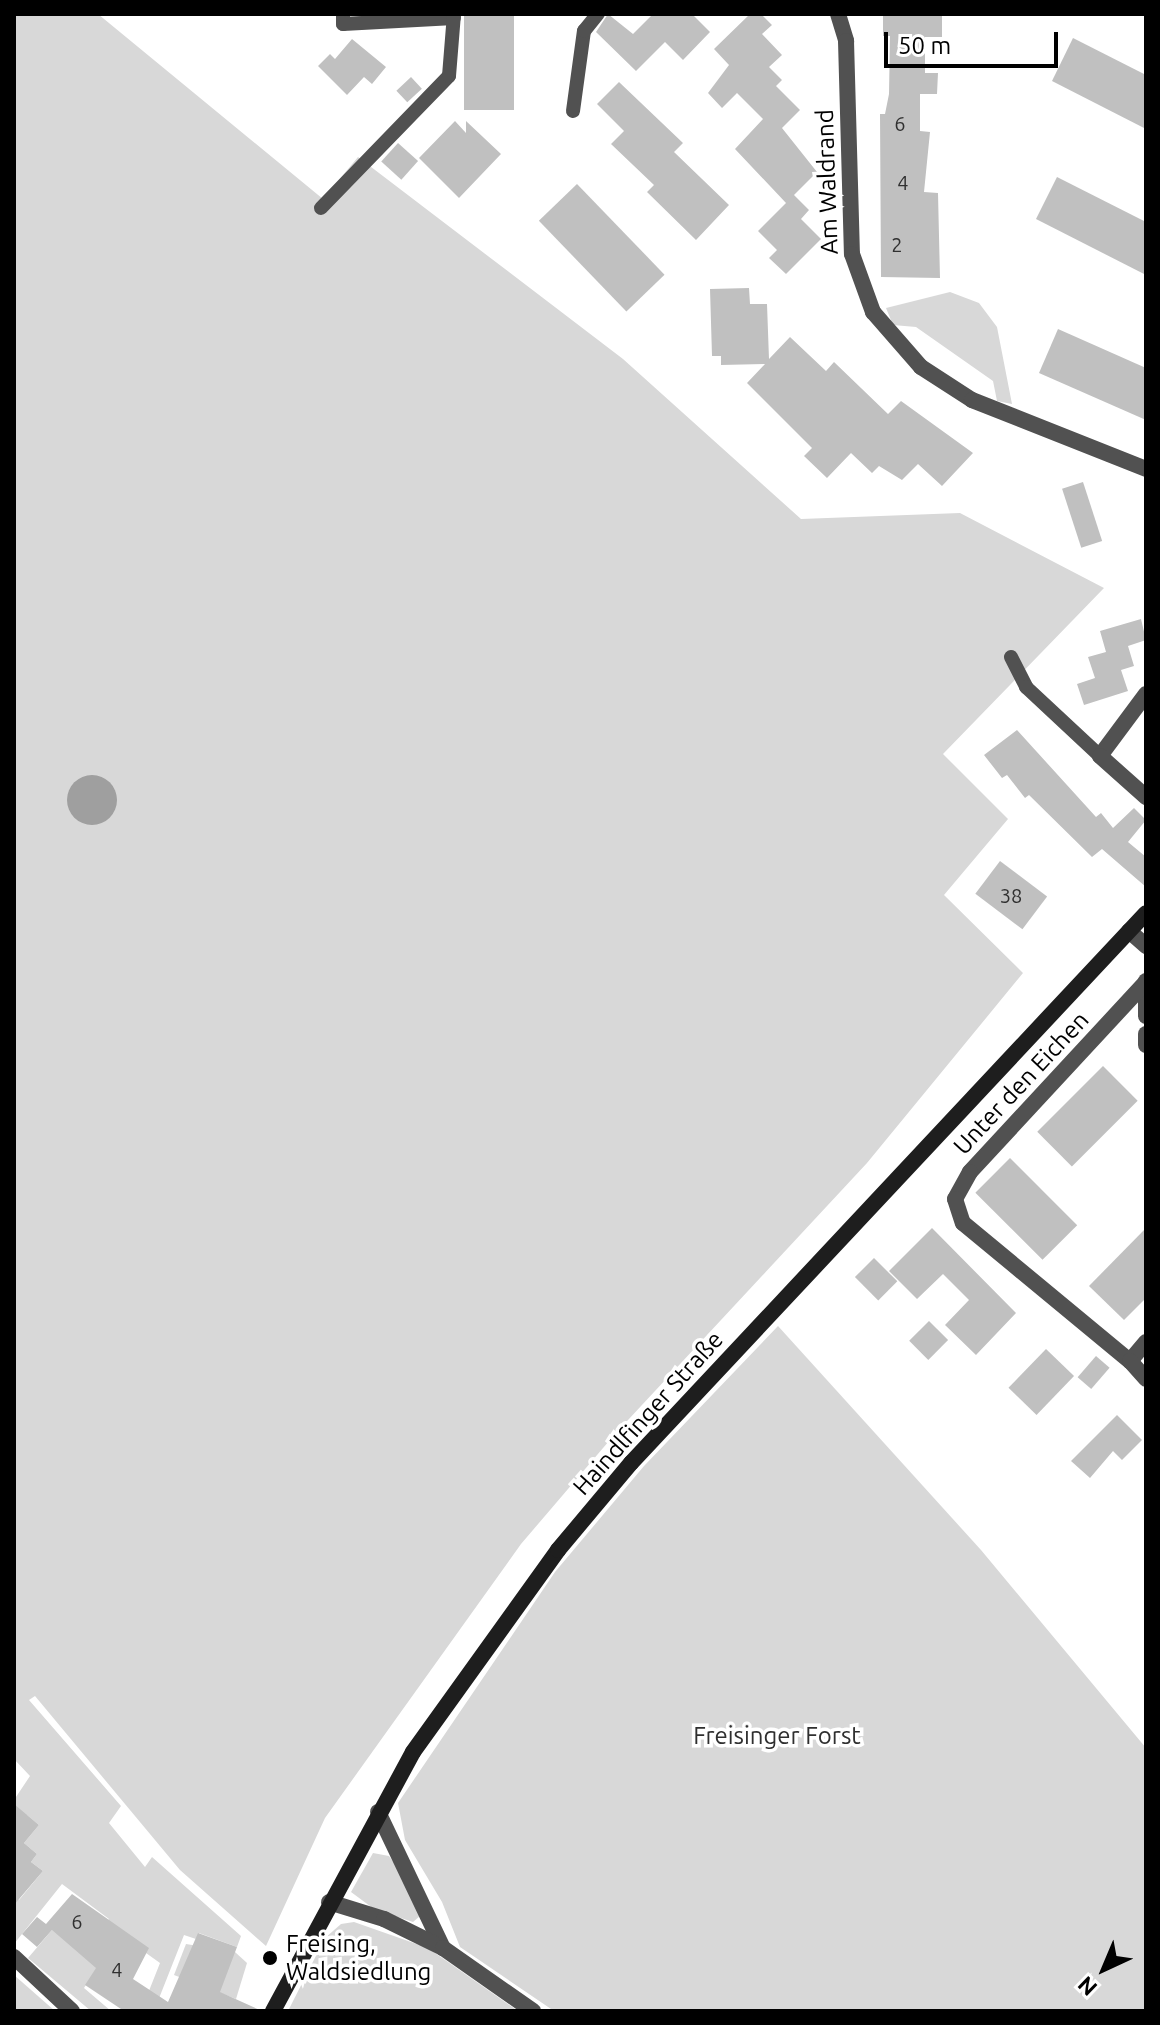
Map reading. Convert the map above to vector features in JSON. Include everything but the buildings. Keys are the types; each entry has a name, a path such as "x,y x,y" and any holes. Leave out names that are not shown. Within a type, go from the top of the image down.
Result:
{"street":[{"name":"Am Waldrand","path":"838,14 846,41 852,254 873,312 921,367 972,400 1146,469"},
{"path":"1146,694 1100,756 1146,797"},
{"name":"Haindlfinger Straße","path":"273,2011 329,1902 413,1752 515,1604 631,1463 1146,913"},
{"path":"1129,931 1146,946"},
{"path":"1146,982 1146,1016"},
{"name":"Unter den Eichen","path":"1146,982 970,1172 955,1199 963,1223 1130,1361 1146,1379"},
{"path":"1146,1034 1146,1045"},
{"path":"1130,1361 1146,1342"},
{"path":"378,1812 443,1948"},
{"path":"329,1902 384,1919 443,1948 533,2011"},
{"path":"14,1957 72,2011"}],"lane":[{"path":"321,208 449,76 454,16 343,24 343,14"},
{"path":"573,111 584,31 598,14"},
{"path":"1011,657 1026,687 1100,756"}],"green space":[{"path":"14,14 98,14 323,199 358,157 623,359 801,519 960,513 1104,588 943,754 1008,819 944,895 1023,973 867,1163 615,1434 521,1544 325,1818 266,1946 180,1870 35,1696 29,1700 121,1806 109,1823 145,1867 152,1857 241,1936 237,1947 199,1933 196,1939 184,1935 154,2011 141,2011 160,1963 146,1953 108,1950 84,1988 111,2011 91,2011 28,1958 52,1930 93,1937 109,1919 62,1884 14,1944 14,1897 19,1900 43,1871 31,1862 37,1854 24,1843 39,1825 27,1815 14,1830 14,1800 30,1776 14,1759"},
{"path":"950,292 979,303 997,327 1012,404 997,401 993,381 916,327 893,325 886,308"},
{"name":"Freisinger Forst","path":"778,1326 981,1550 1146,1748 1146,2011 554,2011 460,1947 442,1902 405,1840 398,1803 555,1572 644,1466"},
{"path":"373,1853 389,1856 412,1889 420,1916 413,1922 374,1909 351,1892"},
{"path":"354,1922 428,1948 518,2011 288,2011 325,1938 341,1924"},
{"path":"186,1944 235,1952 247,1963 236,1999 174,1975"},
{"path":"14,1975 55,2011 14,2011"}],"shaded area":[{"path":"92,775 110,782 117,800 110,818 92,825 74,818 67,800 74,782"}],"place":[{"name":"Freising, Waldsiedlung","path":"270,1958"}]}
